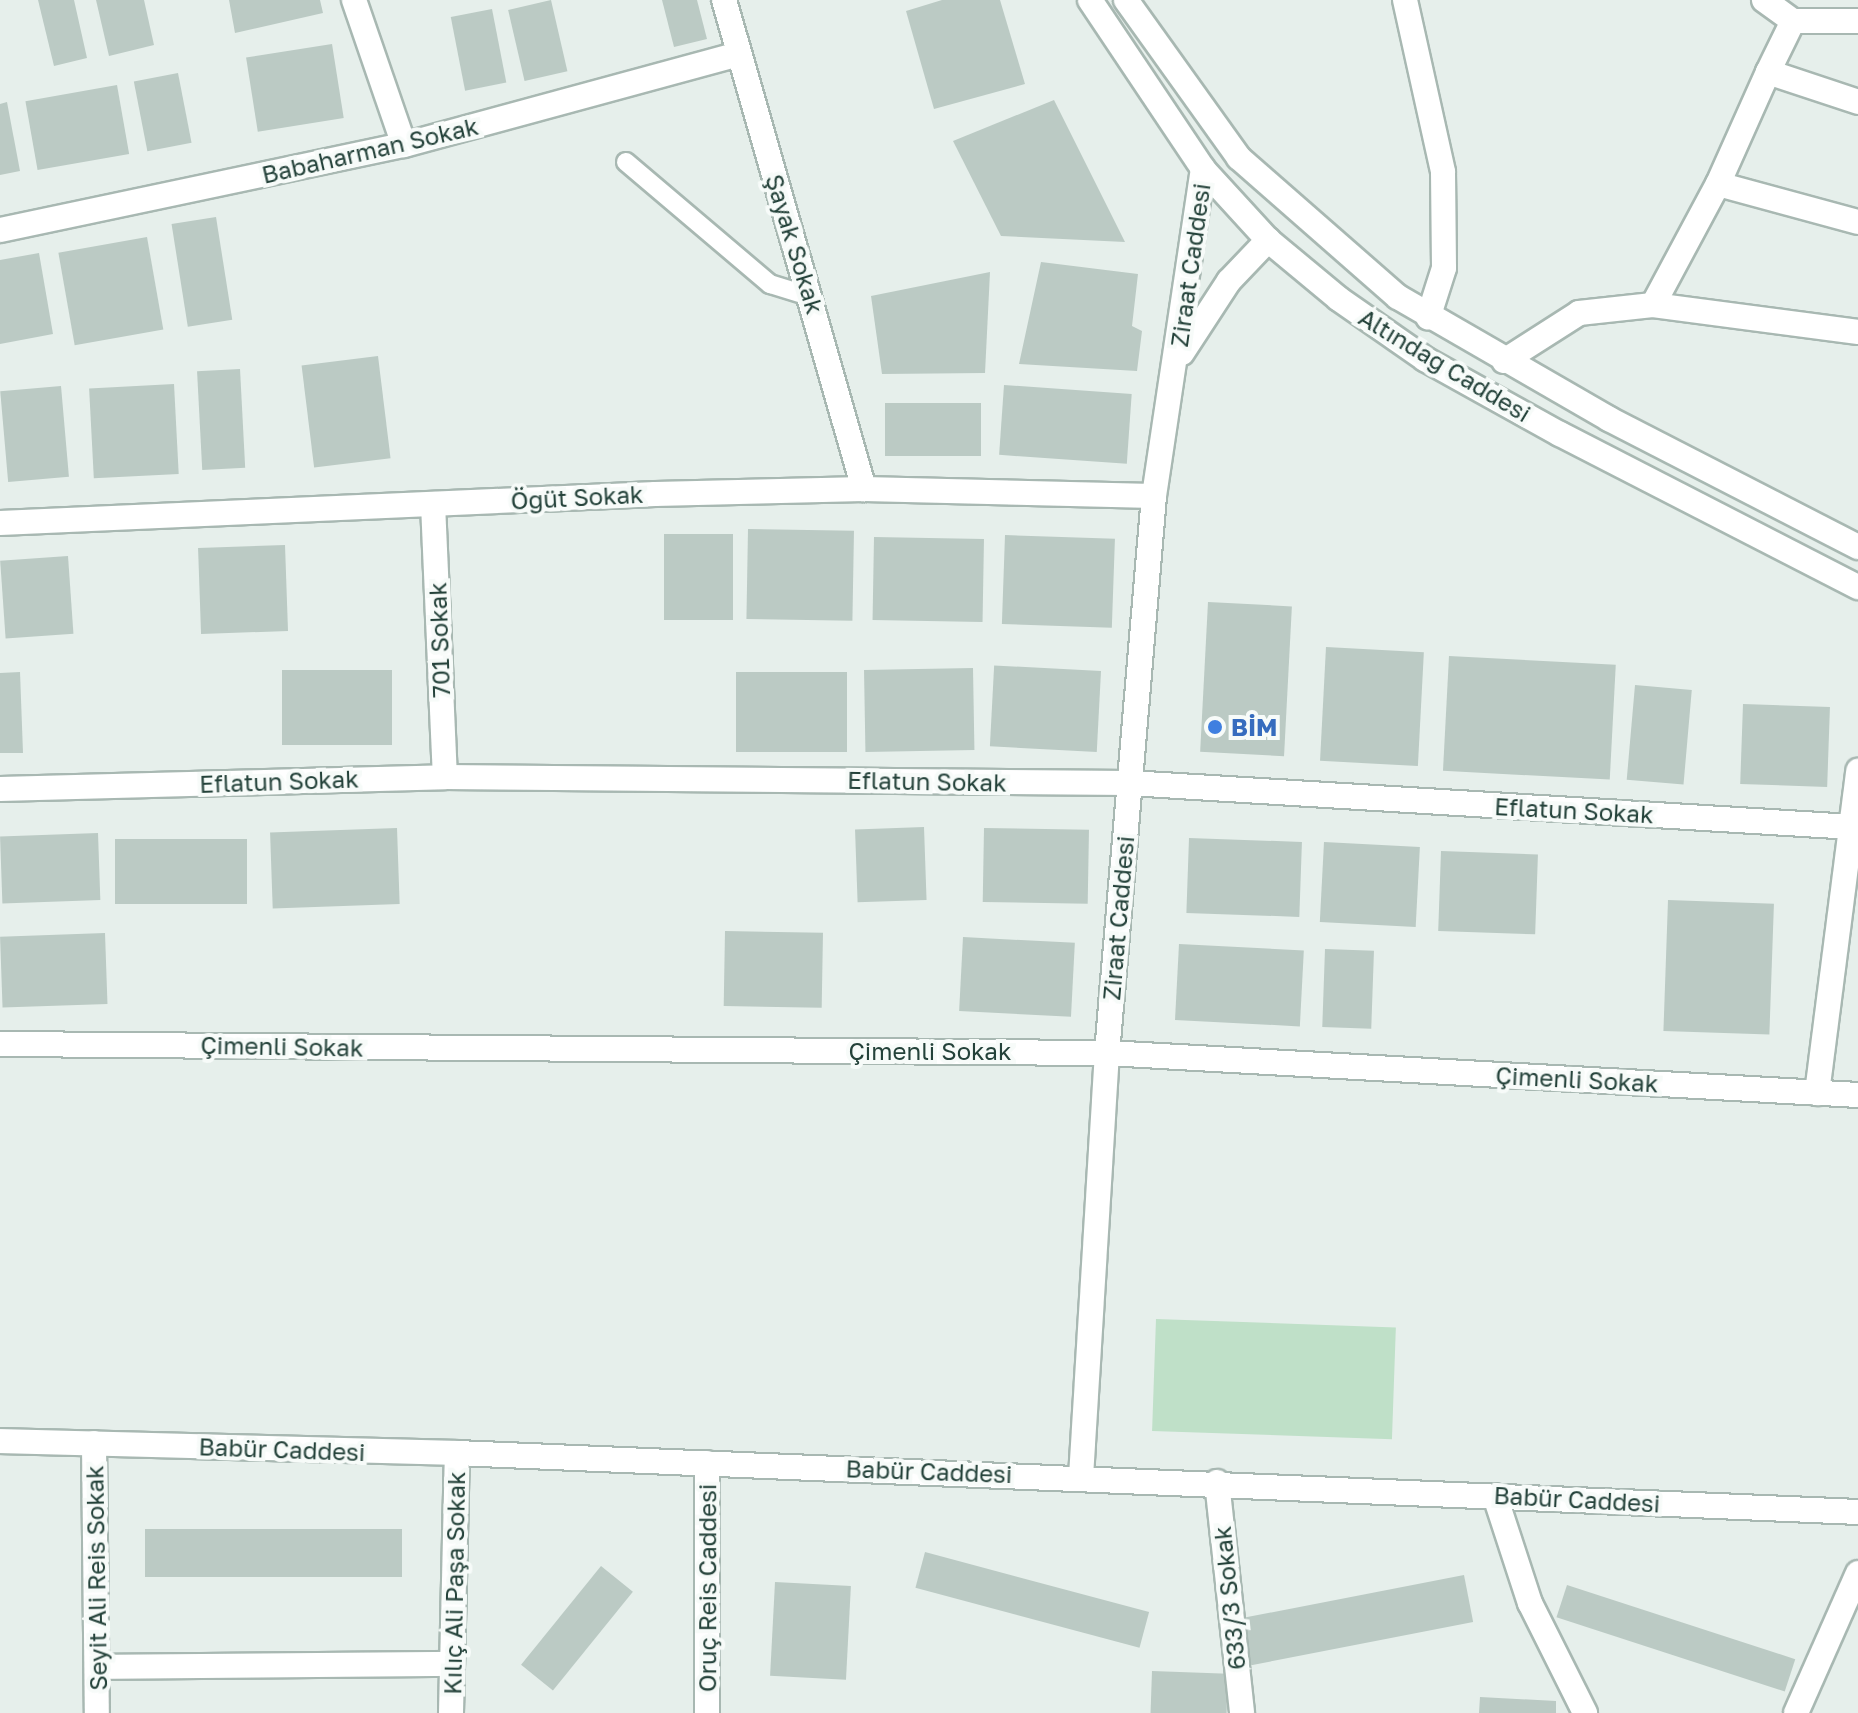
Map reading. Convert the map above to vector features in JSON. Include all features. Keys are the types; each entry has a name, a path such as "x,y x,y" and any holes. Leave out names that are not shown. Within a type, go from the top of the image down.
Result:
{"street":[{"path":"354,0 404,145"},
{"name":"Şayak Sokak","path":"724,0 736,55 812,297 864,489"},
{"name":"Altındağ Caddesi","path":"1090,0 1203,169 1268,240 1425,359 1858,587"},
{"name":"Altındağ Caddesi","path":"1126,0 1214,130 1306,222 1428,318 1858,547"},
{"path":"1405,0 1443,172 1444,268 1428,318"},
{"path":"1764,0 1793,21 1858,21"},
{"path":"1653,305 1718,184 1793,21"},
{"name":"Babaharman Sokak","path":"0,230 404,145 736,55"},
{"path":"1768,72 1858,102"},
{"name":"Ziraat Caddesi","path":"1081,1477 1107,1053 1154,496 1177,362 1203,169"},
{"path":"1718,184 1858,222"},
{"path":"1268,240 1306,222"},
{"name":"Ziraat Caddesi","path":"1177,362 1229,281 1268,240"},
{"path":"1504,361 1579,313 1653,305 1858,332"},
{"name":"Öğüt Sokak","path":"0,523 864,489 1154,496"},
{"name":"701 Sokak","path":"433,504 445,777"},
{"path":"1817,1093 1858,771"},
{"name":"Eflatun Sokak","path":"0,789 445,777 1129,783 1853,827"},
{"name":"Çimenli Sokak","path":"0,1044 1107,1053 1858,1095"},
{"name":"Babür Caddesi","path":"0,1441 457,1453 1217,1482 1858,1512"},
{"name":"Seyit Ali Reis Sokak","path":"94,1443 97,1713"},
{"name":"Kılıç Ali Paşa Sokak","path":"451,1713 457,1453"},
{"name":"Oruç Reis Caddesi","path":"707,1463 707,1713"},
{"name":"633/3 Sokak","path":"1217,1482 1242,1713"},
{"path":"1495,1496 1530,1603 1585,1713"},
{"path":"1796,1713 1858,1573"},
{"path":"97,1667 451,1664"}],"lane":[{"path":"626,162 739,262 770,284 812,297"}],"green space":[{"path":"1156,1319 1396,1327 1392,1439 1152,1431"}],"building":[{"path":"38,0 74,0 87,58 54,66"},
{"path":"96,0 144,0 154,45 109,56"},
{"path":"229,0 320,0 323,13 235,33"},
{"path":"551,0 567,71 525,81 508,10"},
{"path":"662,0 697,0 707,39 674,47"},
{"path":"942,0 1000,0 1025,84 934,109 906,11"},
{"path":"492,9 506,83 465,91 451,17"},
{"path":"332,44 344,118 258,132 246,58"},
{"path":"178,73 192,143 147,151 134,82"},
{"path":"117,85 129,154 38,170 25,101"},
{"path":"1054,100 1125,242 1001,236 953,141"},
{"path":"7,102 20,171 0,175 0,104"},
{"path":"216,217 232,320 188,327 172,224"},
{"path":"147,237 163,330 75,345 58,253"},
{"path":"39,253 53,334 0,344 0,260"},
{"path":"1041,262 1138,274 1132,326 1142,331 1137,371 1019,364"},
{"path":"990,272 985,373 882,374 871,296"},
{"path":"378,356 391,458 314,468 302,365"},
{"path":"240,369 245,468 202,470 197,371"},
{"path":"174,384 179,474 94,478 89,388"},
{"path":"1004,385 1132,394 1127,464 999,455"},
{"path":"61,386 69,477 8,482 0,391"},
{"path":"885,403 981,403 981,456 885,456"},
{"path":"748,529 854,531 852,621 746,619"},
{"path":"664,534 733,534 733,620 664,620"},
{"path":"1005,535 1115,539 1112,628 1002,624"},
{"path":"874,537 984,539 983,622 873,620"},
{"path":"285,545 288,631 201,634 198,548"},
{"path":"68,556 73,634 6,639 0,561"},
{"path":"1208,602 1292,606 1284,756 1200,752"},
{"path":"1326,647 1424,652 1418,766 1320,761"},
{"path":"1449,656 1616,665 1610,780 1443,771"},
{"path":"994,665 1101,671 1097,752 990,746"},
{"path":"973,668 974,750 865,752 864,670"},
{"path":"282,670 392,670 392,745 282,745"},
{"path":"20,672 23,753 0,753 0,673"},
{"path":"736,672 847,672 847,752 736,752"},
{"path":"1635,685 1692,690 1684,785 1627,780"},
{"path":"1743,704 1830,707 1827,787 1740,784"},
{"path":"924,827 927,900 858,902 855,829"},
{"path":"397,828 400,904 273,908 270,832"},
{"path":"984,828 1089,830 1088,904 983,902"},
{"path":"98,833 100,900 2,903 0,836"},
{"path":"1189,838 1302,842 1299,917 1186,913"},
{"path":"115,839 247,839 247,904 115,904"},
{"path":"1324,842 1420,847 1416,927 1320,922"},
{"path":"1441,851 1538,854 1535,934 1438,931"},
{"path":"1668,900 1774,904 1769,1035 1663,1031"},
{"path":"725,931 823,933 822,1008 724,1006"},
{"path":"105,933 107,1004 3,1008 0,937"},
{"path":"963,937 1075,943 1071,1017 959,1011"},
{"path":"1179,944 1304,951 1300,1026 1175,1020"},
{"path":"1325,949 1374,951 1371,1029 1322,1027"},
{"path":"145,1529 402,1529 402,1577 145,1577"},
{"path":"925,1552 1149,1612 1140,1648 915,1588"},
{"path":"601,1566 633,1592 553,1690 521,1665"},
{"path":"1464,1575 1473,1622 1251,1665 1242,1618"},
{"path":"775,1582 851,1586 846,1680 770,1676"},
{"path":"1567,1585 1795,1659 1785,1692 1556,1617"},
{"path":"1152,1671 1228,1674 1227,1713 1151,1713"},
{"path":"1480,1697 1556,1701 1556,1713 1479,1713"}],"place":[{"name":"BİM","path":"1215,727"}]}
